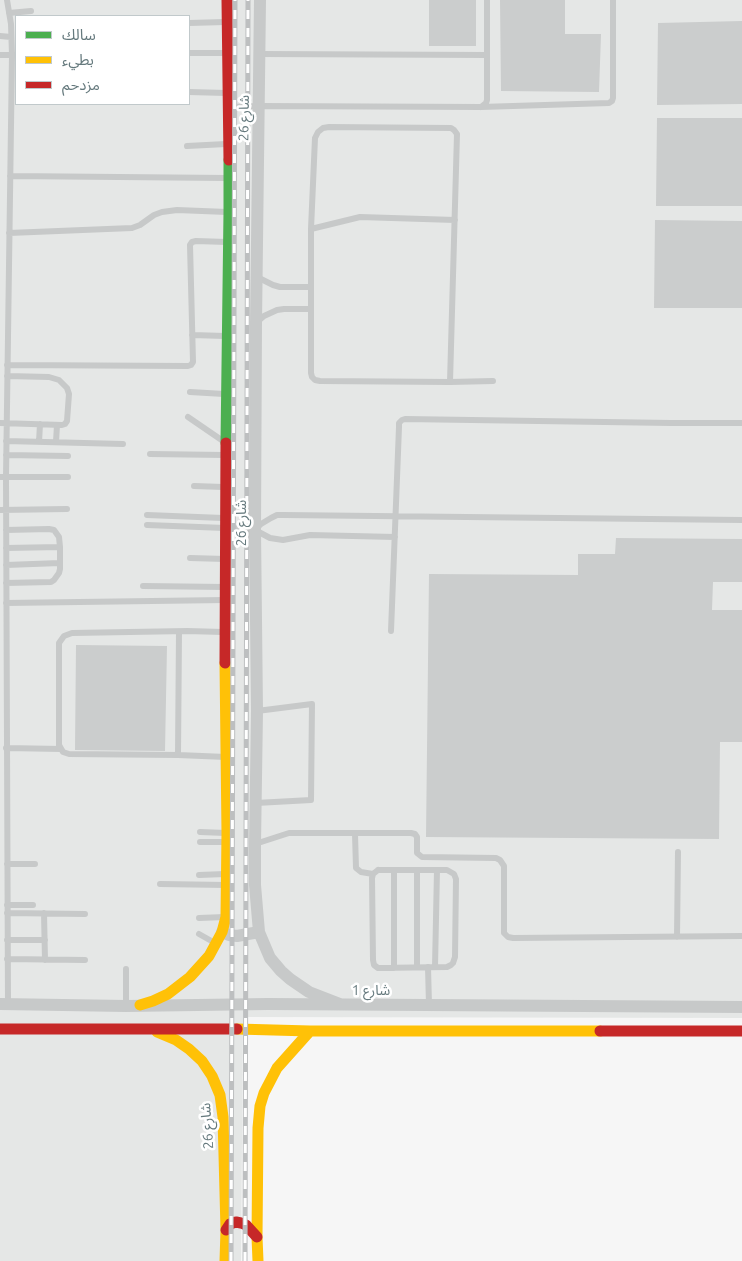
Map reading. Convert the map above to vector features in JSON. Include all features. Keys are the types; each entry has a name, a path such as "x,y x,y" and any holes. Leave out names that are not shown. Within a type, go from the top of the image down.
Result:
{"street":[{"name":"شارع 26","path":"140,1005 168,994 180,986 200,967 219,938 226,916 225,487 229,212 227,0"},
{"name":"شارع 26","path":"260,0 256,322 257,711 255,844 259,932 270,958 281,971 309,992 340,1004"},
{"path":"226,526 256,530"},
{"path":"219,938 259,932"},
{"name":"شارع 1","path":"4,1004 126,1006 340,1004 742,1007"},
{"name":"شارع 26","path":"144,1028 176,1040 189,1049 207,1068 220,1095 223,1117 225,1261"},
{"path":"0,1029 144,1028 310,1031 742,1032"},
{"path":"258,1261 258,1128 262,1099 277,1068 310,1031"},
{"path":"226,1230 230,1224 241,1223 246,1225 257,1237"}],"lane":[{"path":"4,1004 8,959 7,864 3,779 6,748 3,688 3,625 6,583 3,575 6,565 6,548 3,477 6,441 3,423 8,346 10,176 14,55 7,0"},
{"path":"481,107 486,103 487,0"},
{"path":"228,107 481,107 607,104 613,98 613,0"},
{"path":"9,13 31,11"},
{"path":"190,24 227,22"},
{"path":"0,36 11,37"},
{"path":"190,53 227,52"},
{"path":"260,54 487,55"},
{"path":"0,55 14,55"},
{"path":"190,92 228,93"},
{"path":"450,382 457,134 451,128 323,128 315,138 311,229 312,378 320,381 450,382 494,381"},
{"path":"187,146 228,144"},
{"path":"10,176 228,178"},
{"path":"9,233 132,228 154,215 177,210 229,212"},
{"path":"311,229 360,217 455,220"},
{"path":"7,365 191,365 193,362 190,245 196,241 228,242"},
{"path":"257,277 280,287 311,287"},
{"path":"256,322 277,310 311,310"},
{"path":"192,335 226,336"},
{"path":"0,346 8,346"},
{"path":"3,423 64,425 67,421 69,394 64,384 49,377 7,376"},
{"path":"190,392 226,394"},
{"path":"188,417 226,449"},
{"path":"391,632 399,423 405,418 742,423"},
{"path":"39,442 40,424"},
{"path":"56,442 57,425"},
{"path":"6,441 123,444"},
{"path":"150,454 226,449"},
{"path":"6,455 68,456"},
{"path":"3,477 68,477"},
{"path":"194,486 225,487"},
{"path":"3,510 67,509"},
{"path":"147,515 226,526"},
{"path":"394,536 310,535 283,540 270,538 256,530 260,524 277,515 742,520"},
{"path":"146,525 226,526"},
{"path":"4,533 54,530 59,537 60,547 59,573 54,580 51,582 6,583"},
{"path":"6,548 60,547"},
{"path":"190,558 226,559"},
{"path":"6,565 60,563"},
{"path":"143,586 225,587"},
{"path":"4,607 225,600"},
{"path":"178,755 179,632"},
{"path":"225,632 72,633 64,636 59,643 59,744 61,749 69,754 226,757"},
{"path":"256,803 311,800 312,704 257,711"},
{"path":"6,748 61,749"},
{"path":"200,832 227,837"},
{"path":"255,844 289,833 413,834 417,838 417,853 422,857 496,858 504,866 503,929 504,933 513,938 742,936"},
{"path":"354,834 356,868 361,872 373,874"},
{"path":"200,842 227,837"},
{"path":"678,852 678,937"},
{"path":"7,864 35,864"},
{"path":"378,870 394,870 447,870 454,874 456,888 454,960 449,966 376,967 374,963 372,878 373,874 378,870"},
{"path":"394,870 394,968"},
{"path":"417,870 417,967"},
{"path":"429,1005 437,870"},
{"path":"199,875 226,879"},
{"path":"160,884 226,879"},
{"path":"7,905 34,905"},
{"path":"7,913 85,914"},
{"path":"44,914 45,960"},
{"path":"199,918 226,916"},
{"path":"199,934 219,938"},
{"path":"7,940 45,940"},
{"path":"8,959 85,960"},
{"path":"126,969 126,1006"}],"shaded area":[{"path":"0,0 742,0 742,1018 243,1017 241,1261 0,1261"}],"building":[{"path":"429,0 476,0 476,46 429,46"},
{"path":"500,0 565,0 565,34 601,34 599,92 501,91"},
{"path":"742,21 742,104 657,105 658,23"},
{"path":"657,118 742,118 742,206 656,206"},
{"path":"655,220 742,221 742,308 654,308"},
{"path":"616,538 742,539 742,582 713,582 712,610 742,610 742,742 720,742 719,839 426,837 429,574 578,575 578,554 615,554"},
{"path":"76,645 167,646 165,751 75,750"}],"railway":[{"path":"231,1261 235,0"},
{"path":"245,1261 248,0"}],"traffic: fast":[{"path":"226,443 229,160"}],"traffic: slow":[{"path":"140,1005 168,994 190,977 209,956 222,932 226,917 225,663"},
{"path":"237,1029 310,1031 600,1031"},
{"path":"258,1261 258,1128 260,1106 264,1093 277,1068 310,1031"},
{"path":"157,1032 176,1040 202,1061 212,1076 220,1095 223,1117 225,1261"}],"traffic: jam":[{"path":"227,0 229,160"},
{"path":"225,663 226,443"},
{"path":"0,1029 237,1029"},
{"path":"600,1031 742,1031"},
{"path":"226,1230 230,1224 241,1223 246,1225 257,1237"}]}
